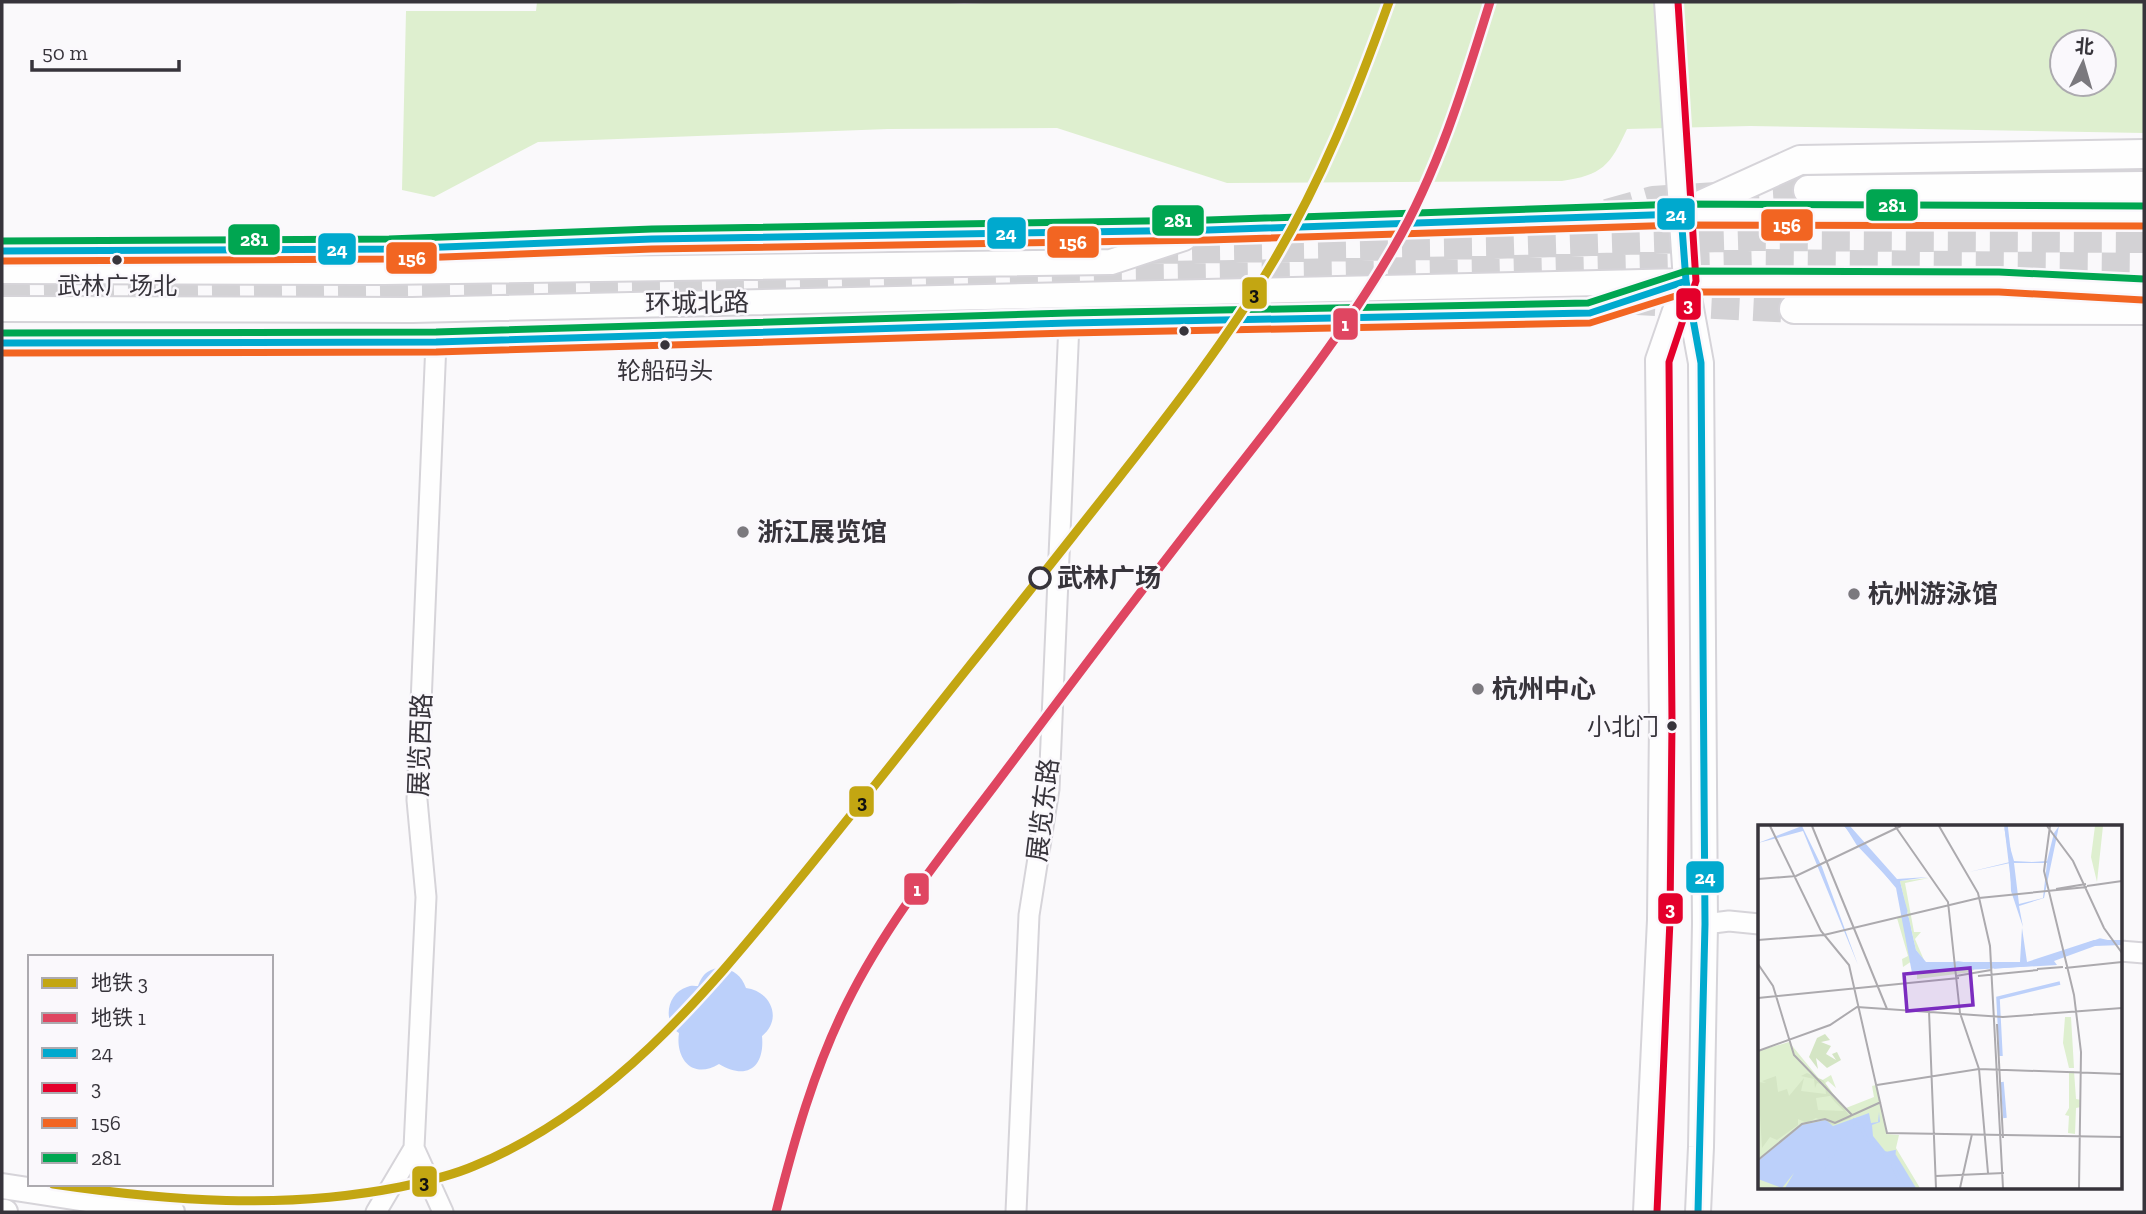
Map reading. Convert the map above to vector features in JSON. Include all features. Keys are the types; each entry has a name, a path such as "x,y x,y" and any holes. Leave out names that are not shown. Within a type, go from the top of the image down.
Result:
{"highway":[{"path":"1681,214 1800,160 2144,153"},
{"path":"1808,190 2144,186"},
{"path":"1794,309 2144,310"}],"main road":[{"path":"1667,2 1686,281 1701,363 1705,924 1698,1212"},
{"name":"环城北路","path":"2,251 389,249 652,239 1208,230 1681,214 2144,216"},
{"name":"环城北路","path":"2,271 384,272 1111,262 1208,230"},
{"path":"1646,1212 1660,920 1662,722 1658,360 1686,281"},
{"name":"环城北路","path":"2,343 436,342 1069,323 1591,313 1686,281"},
{"name":"环城北路","path":"2,310 412,310 1686,281 1999,282 2144,290"},
{"path":"2,1186 172,1212"}],"street":[{"name":"展览东路","path":"1016,1212 1029,915 1049,789 1069,323"},
{"name":"展览西路","path":"436,342 418,800 426,897 414,1148 443,1212"},
{"path":"1705,924 1729,921 1758,924"},
{"path":"2122,951 2144,953"},
{"name":"展览西路","path":"376,1212 414,1148"}],"green space":[{"path":"537,2 2144,2 2144,133 1750,126 1627,129 1610,160 1603,167 1587,176 1562,181 1227,183 1057,128 888,129 538,142 434,197 402,190 406,11 536,11"}],"water":[{"path":"721,967 737,974 746,988 762,994 768,1000 773,1014 772,1022 762,1036 757,1063 746,1071 729,1069 719,1064 701,1070 694,1068 683,1058 679,1033 670,1022 669,1008 675,995 688,986 698,986 706,973"}],"tunnel":[{"path":"1607,213 1653,200 1808,190"},
{"path":"1150,250 1493,245 1755,237 2144,239"},
{"path":"2,294 1762,263 2144,267"},
{"path":"1545,287 1596,299 1794,309"}],"metro line":[{"name":"3","path":"69,1186 139,1195 226,1201 313,1199 400,1187 465,1170 522,1143 568,1115 610,1083 688,1009 758,929 1118,479 1217,349 1270,267 1305,203 1350,104 1389,2"},
{"name":"1","path":"776,1212 815,1079 835,1028 879,945 935,864 1300,386 1372,283 1410,218 1437,158 1490,2"}],"transit line":[{"name":"3","path":"1657,1212 1670,920 1672,722 1669,362 1696,281 1678,2"},
{"name":"281","path":"2,241 389,239 652,229 1208,220 1681,204 2144,206"},
{"name":"24","path":"2,251 389,249 652,239 1208,230 1681,214 1686,281 1701,363 1705,924 1698,1212"},
{"name":"156","path":"2,261 389,259 652,249 1208,240 1681,225 2144,226"},
{"name":"281","path":"2,333 436,332 1069,313 1588,303 1686,271 1999,272 2144,279"},
{"name":"24","path":"2,343 436,342 1069,323 1590,313 1686,281"},
{"name":"156","path":"2,353 436,352 1069,333 1590,323 1688,292 1999,292 2143,300"}],"place":[{"name":"武林广场北","path":"117,260"},
{"name":"轮船码头","path":"665,345"},
{"name":"浙江展览馆","path":"743,532"},
{"name":"武林广场","path":"1040,578"},
{"name":"杭州游泳馆","path":"1854,594"},
{"name":"杭州中心","path":"1478,689"},
{"name":"小北门","path":"1672,726"}]}
